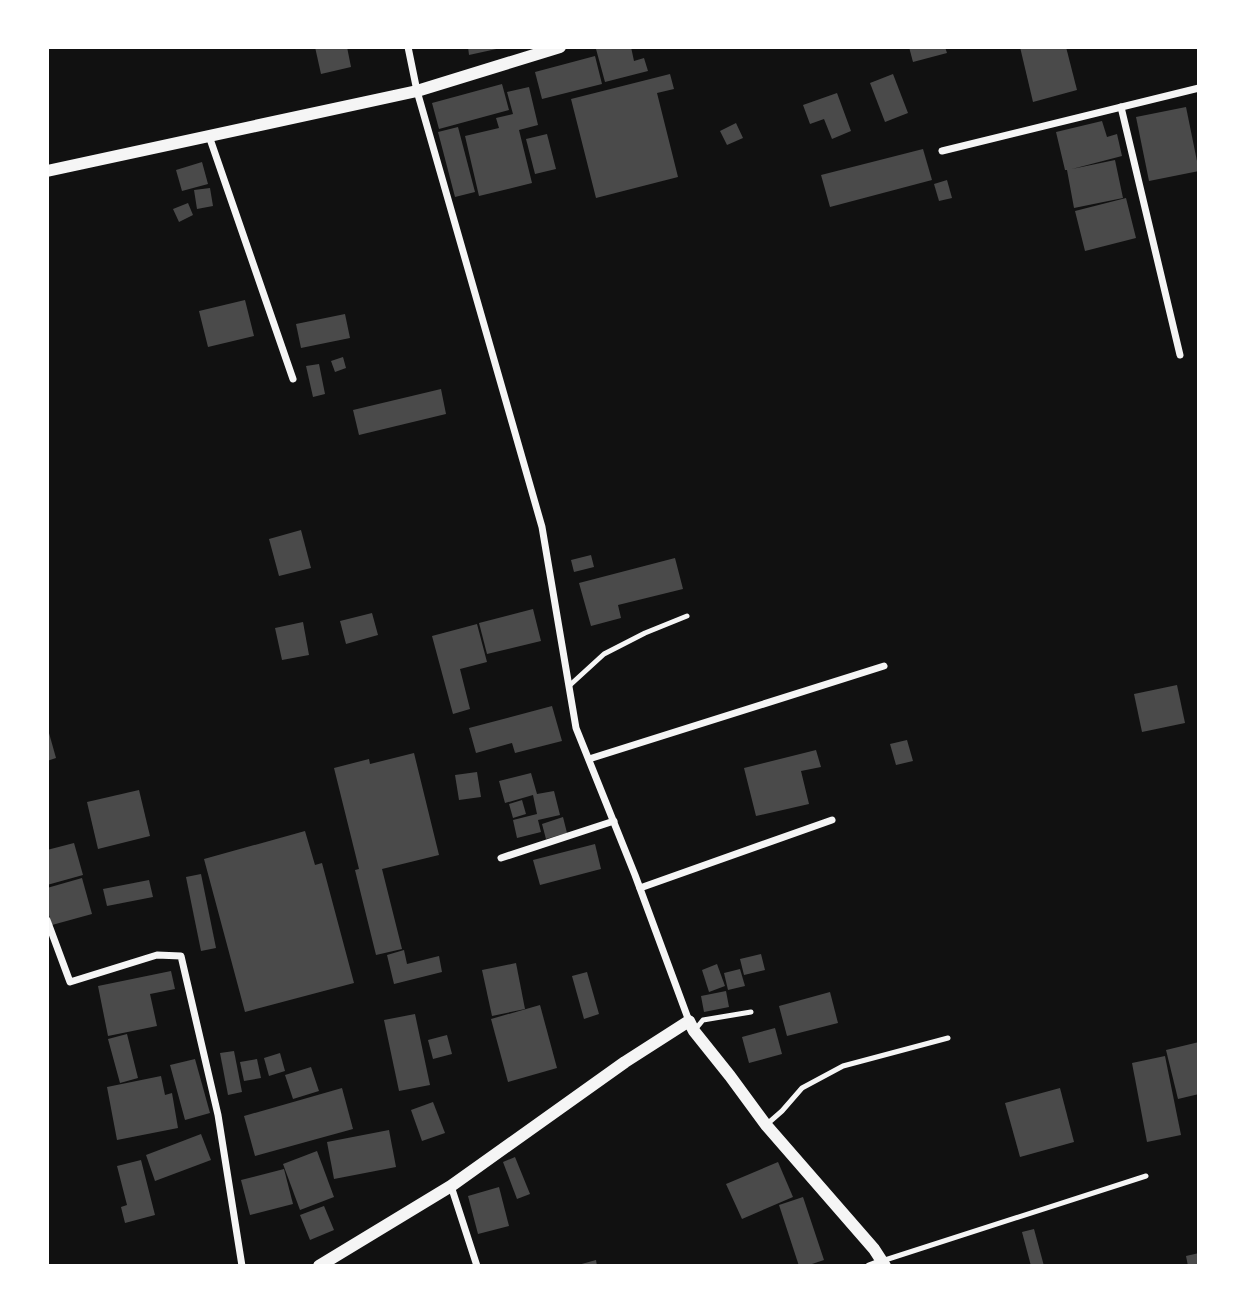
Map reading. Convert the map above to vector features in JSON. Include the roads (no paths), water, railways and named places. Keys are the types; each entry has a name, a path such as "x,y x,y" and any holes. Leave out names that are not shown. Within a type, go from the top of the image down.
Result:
{"street":[{"path":"408,47 417,91 542,527 576,728 640,888 691,1026 766,1125 884,1264 869,1266"},
{"path":"48,168 417,91 560,47"},
{"path":"942,151 1199,88"},
{"path":"1121,107 1180,355"},
{"path":"209,136 293,379"},
{"path":"589,759 884,666"},
{"path":"640,888 832,820"},
{"path":"501,858 614,821"},
{"path":"47,920 70,982 157,955 181,956 218,1115 242,1266"},
{"path":"319,1266 452,1186 625,1062 691,1026"},
{"path":"452,1186 477,1266"}],"lane":[{"path":"569,687 604,654 687,616"},
{"path":"691,1026 703,1020 751,1012"},
{"path":"766,1125 802,1088 843,1066 948,1038"},
{"path":"884,1264 1146,1176"}]}
